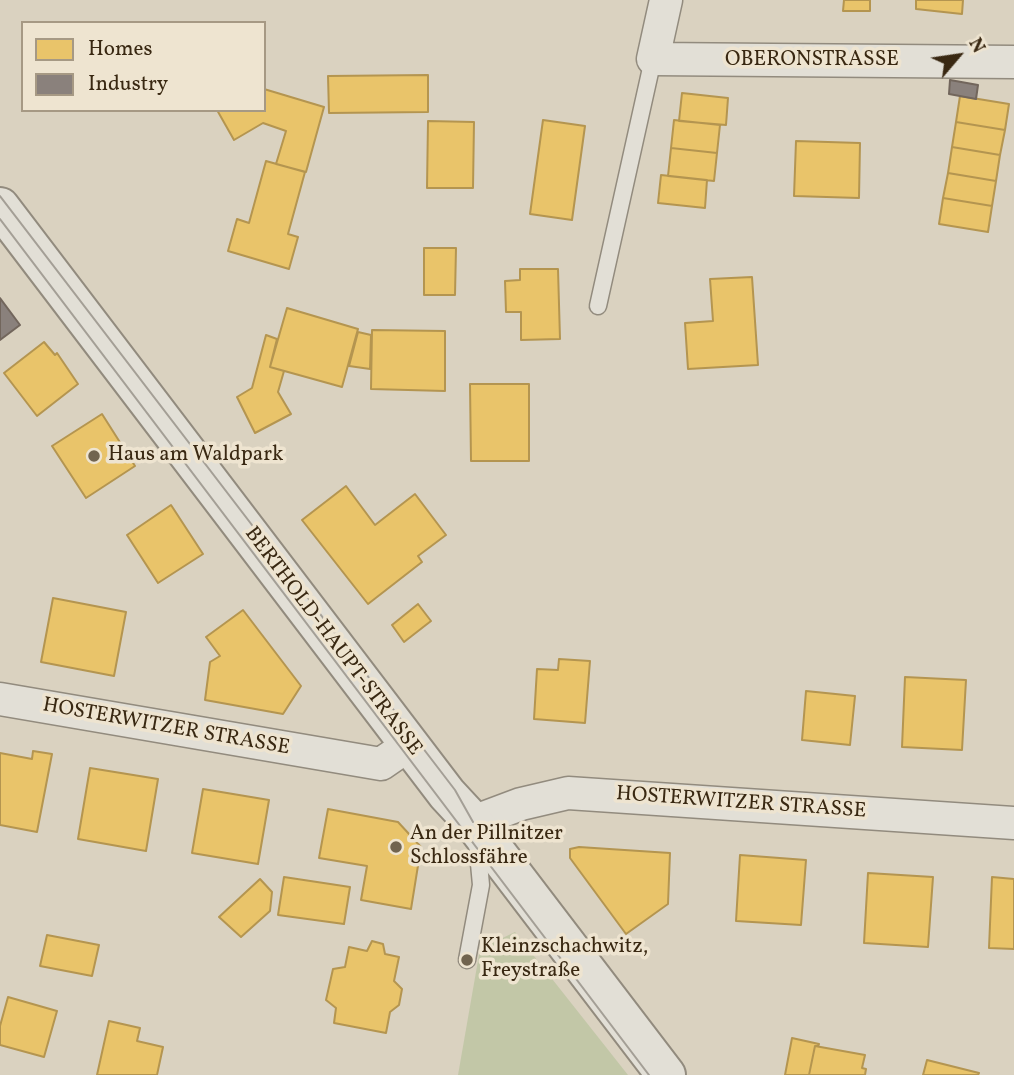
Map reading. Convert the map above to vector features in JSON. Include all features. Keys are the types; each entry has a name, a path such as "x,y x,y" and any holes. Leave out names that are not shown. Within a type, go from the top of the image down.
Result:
{"street":[{"path":"653,59 666,0"},
{"name":"OBERONSTRASSE","path":"653,59 1014,62"},
{"name":"BERTHOLD-HAUPT-STRASSE","path":"0,207 447,794 473,822 666,1075"},
{"name":"HOSTERWITZER STRASSE","path":"0,699 380,764 410,744"},
{"name":"HOSTERWITZER STRASSE","path":"473,822 521,804 568,793 1014,823"}],"lane":[{"path":"598,306 653,59"},
{"path":"467,960 481,885 473,822"}],"green space":[{"path":"515,932 628,1075 458,1075 480,949"}],"building: Homes":[{"path":"844,0 870,0 870,11 843,11"},
{"path":"916,0 963,0 962,14 916,9"},
{"path":"428,75 428,112 329,113 328,76"},
{"path":"266,90 324,107 306,172 276,164 286,131 263,123 234,140 218,112 266,112"},
{"path":"682,93 728,98 726,125 679,121"},
{"path":"960,96 1009,104 1005,130 956,122"},
{"path":"543,120 585,126 572,220 530,214"},
{"path":"674,120 720,125 717,153 671,148"},
{"path":"428,121 474,122 473,188 427,188"},
{"path":"956,122 1005,130 1000,155 952,147"},
{"path":"796,141 860,143 859,198 794,196"},
{"path":"952,147 1000,155 996,181 948,173"},
{"path":"671,148 717,153 714,181 668,176"},
{"path":"266,161 305,172 288,234 298,237 289,269 228,251 237,219 249,223"},
{"path":"948,173 996,181 992,206 943,198"},
{"path":"661,175 707,180 705,208 658,203"},
{"path":"943,198 992,206 988,232 939,224"},
{"path":"424,248 456,248 455,295 424,295"},
{"path":"520,269 558,269 560,339 521,340 521,312 506,312 505,281 520,280"},
{"path":"752,277 758,365 688,369 685,323 713,321 710,279"},
{"path":"287,308 358,329 342,387 270,367"},
{"path":"372,330 445,331 445,391 371,389"},
{"path":"358,332 371,335 370,369 349,366"},
{"path":"266,335 277,339 270,367 284,371 278,392 291,414 255,433 237,397 252,388"},
{"path":"44,342 55,355 57,353 78,384 37,416 4,373"},
{"path":"470,384 529,384 529,461 471,461"},
{"name":"Haus am Waldpark","path":"102,414 135,466 86,498 52,446"},
{"path":"346,486 375,525 415,494 446,535 418,556 422,562 368,604 302,520"},
{"path":"171,505 203,554 158,583 127,535"},
{"path":"53,598 126,612 114,676 41,662"},
{"path":"418,604 431,621 404,642 392,625"},
{"path":"243,610 301,686 283,714 205,700 210,662 220,656 206,637"},
{"path":"559,659 590,661 585,723 534,719 537,669 558,670"},
{"path":"905,677 966,680 962,750 902,747"},
{"path":"806,691 855,696 850,745 802,740"},
{"path":"33,751 52,754 37,832 0,825 0,753 32,759"},
{"path":"90,768 158,779 146,851 78,839"},
{"path":"203,789 269,800 258,864 192,853"},
{"path":"328,809 398,822 421,847 411,909 361,900 367,866 319,858"},
{"path":"579,847 670,853 668,904 626,934 570,858 570,849"},
{"path":"740,855 806,860 801,925 736,921"},
{"path":"868,873 933,877 928,947 864,943"},
{"path":"284,877 350,887 344,924 278,915"},
{"path":"992,877 1014,879 1014,949 989,948"},
{"path":"260,879 272,892 270,911 241,937 219,917"},
{"path":"47,935 99,945 92,976 40,966"},
{"path":"372,941 383,944 385,954 399,957 394,981 402,989 399,1005 390,1012 386,1033 334,1023 336,1008 326,1000 333,969 345,967 349,947 367,951"},
{"path":"8,997 57,1011 44,1057 0,1045 0,1026"},
{"path":"109,1021 140,1028 137,1041 163,1047 157,1075 97,1075"},
{"path":"792,1038 819,1044 815,1046 809,1075 785,1075"},
{"path":"815,1046 865,1055 862,1068 866,1069 865,1075 809,1075"},
{"path":"927,1060 979,1073 923,1075"}],"building: Industry":[{"path":"950,80 978,85 976,99 949,94"},
{"path":"0,298 20,325 0,340"}],"tram line":[{"path":"0,196 455,790 473,822"},
{"path":"0,219 649,1075"}],"place":[{"name":"Haus am Waldpark","path":"94,456"},
{"name":"An der Pillnitzer Schlossfähre","path":"396,847"},
{"name":"Kleinzschachwitz, Freystraße","path":"467,960"}]}
